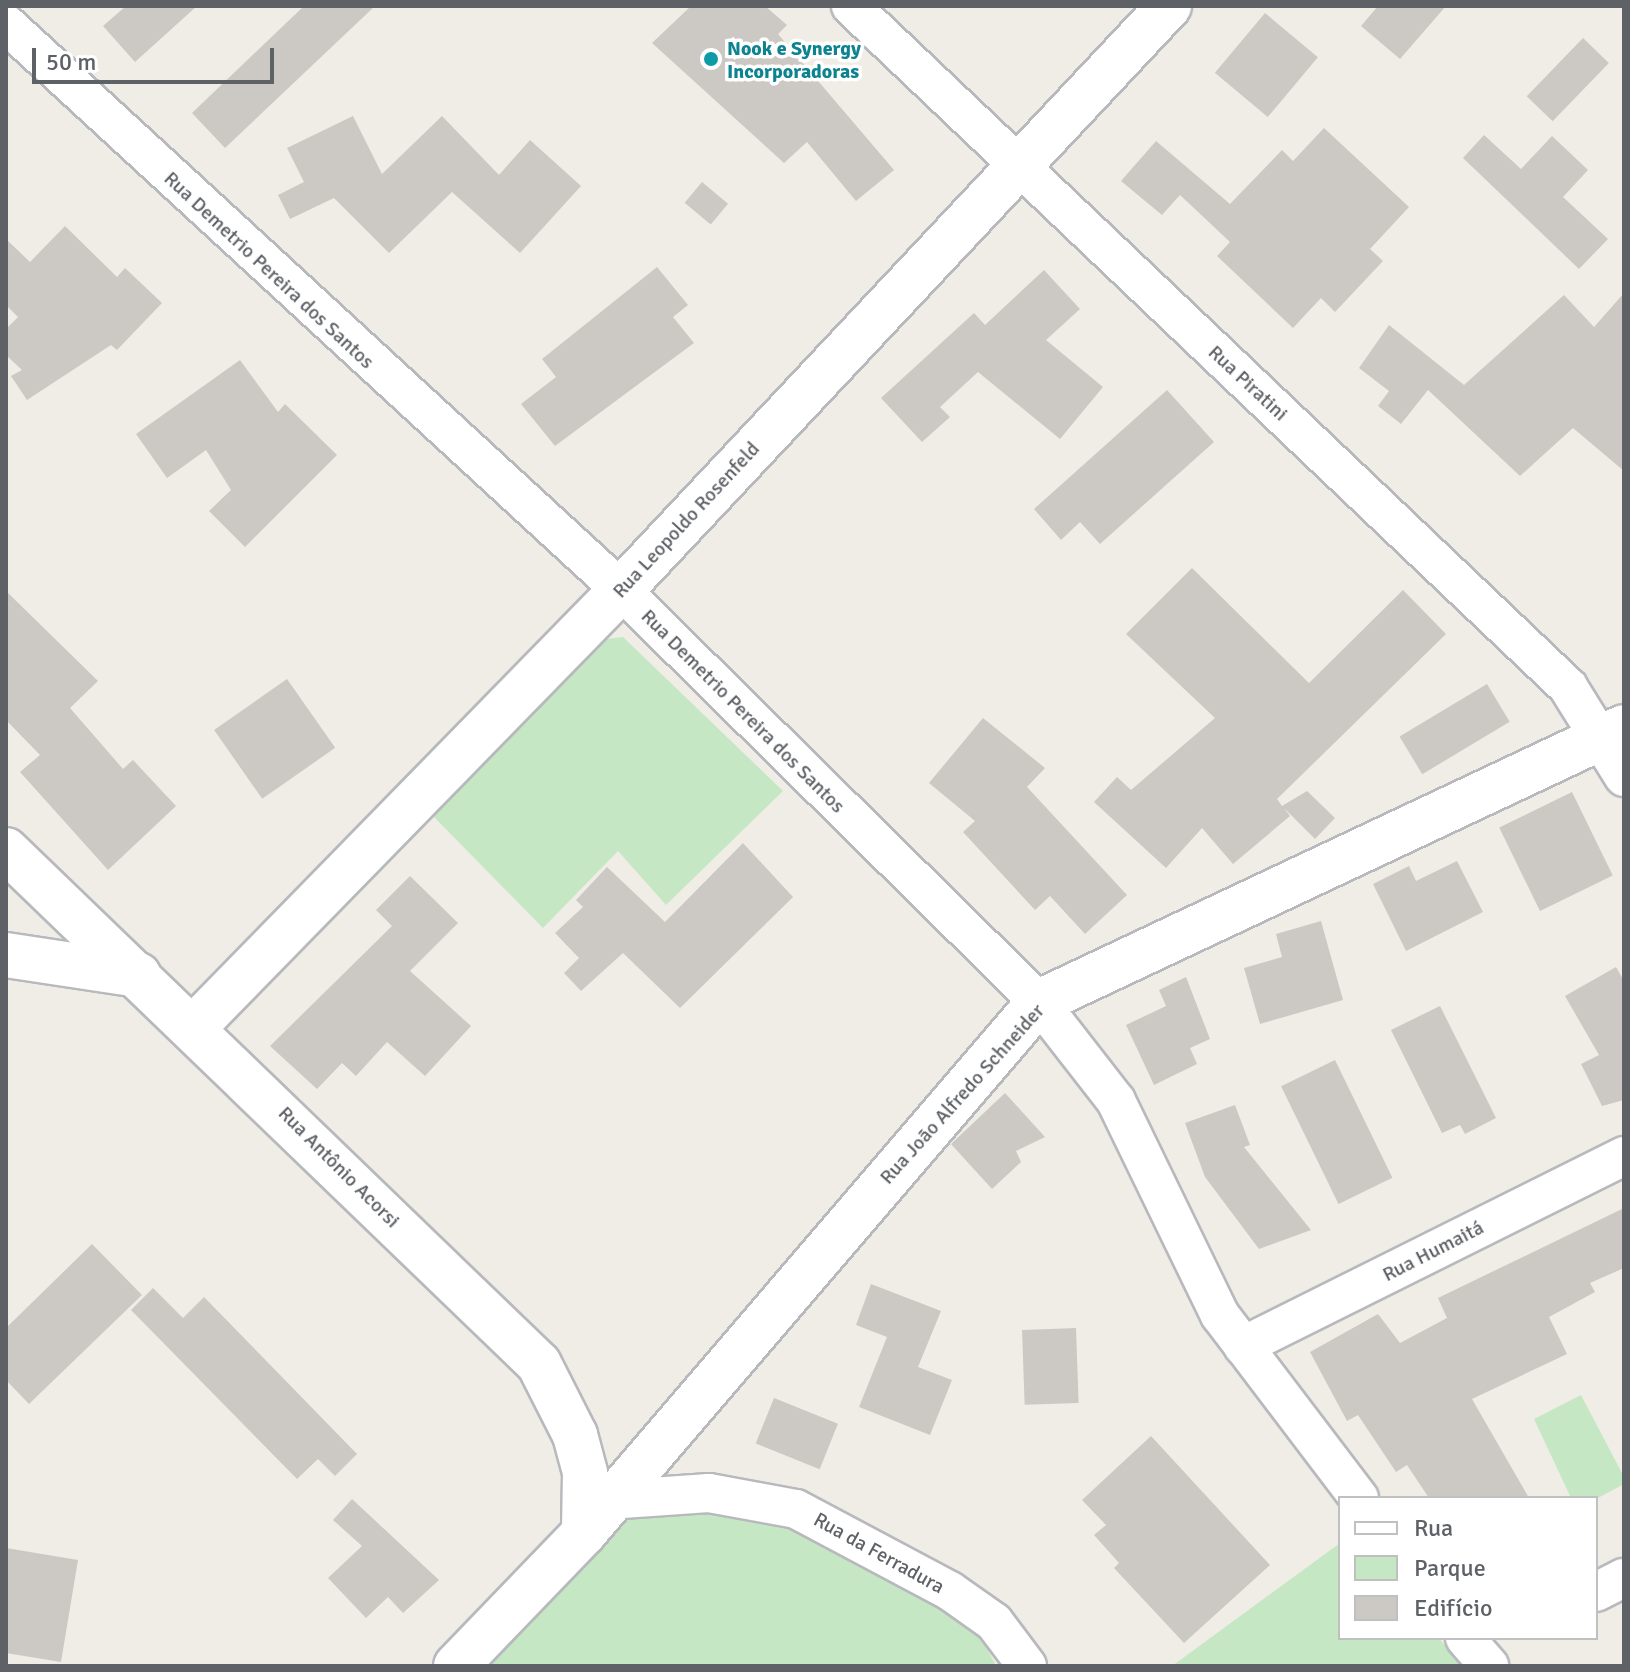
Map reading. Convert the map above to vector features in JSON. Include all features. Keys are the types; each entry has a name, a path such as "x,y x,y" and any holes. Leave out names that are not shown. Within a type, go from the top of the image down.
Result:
{"street":[{"name":"Rua Piratini","path":"851,6 1013,166 1402,525 1614,732 1624,777"},
{"name":"Rua Leopoldo Rosenfeld","path":"195,1026 621,590 1013,166 1169,6"},
{"name":"Rua Demetrio Pereira dos Santos","path":"6,24 621,590 1039,1002 1116,1101 1199,1282 1243,1346 1357,1496"},
{"name":"Rua João Alfredo Schneider","path":"456,1666 596,1516 1039,1002 1614,732"},
{"name":"Rua Antônio Acorsi","path":"6,850 195,1026 539,1364 575,1435 596,1516"},
{"path":"6,955 139,975"},
{"name":"Rua Humaitá","path":"1243,1346 1624,1156"},
{"name":"Rua da Ferradura","path":"596,1516 709,1493 796,1509 950,1591 994,1622 1027,1666"},
{"path":"1598,1591 1624,1578"}],"green space":[{"path":"623,637 783,791 666,905 618,851 543,928 433,816 599,640"},
{"path":"1581,1395 1624,1477 1624,1484 1598,1498 1570,1496 1534,1419"},
{"path":"694,1507 810,1531 979,1632 996,1666 480,1666 624,1515"},
{"path":"1338,1544 1338,1640 1441,1640 1461,1666 1172,1666"}],"building":[{"path":"126,6 197,6 135,62 103,26"},
{"path":"304,6 375,6 225,148 192,113"},
{"path":"691,6 765,6 787,25 778,34 894,170 856,201 807,142 784,163 652,43"},
{"path":"1378,6 1446,6 1400,59 1361,26"},
{"path":"1265,13 1318,57 1268,117 1215,73"},
{"path":"1583,38 1609,63 1553,121 1527,96"},
{"path":"353,116 382,174 442,116 499,175 530,140 581,186 520,253 452,192 389,253 334,198 290,219 278,195 304,182 287,148"},
{"path":"1324,128 1409,207 1370,249 1383,261 1335,312 1321,298 1293,328 1217,256 1230,242 1180,195 1162,215 1121,181 1156,141 1230,204 1282,150 1293,161"},
{"path":"1484,135 1521,169 1552,136 1588,170 1563,197 1608,239 1579,269 1463,158"},
{"path":"702,182 728,204 711,225 685,203"},
{"path":"65,226 117,277 125,268 162,303 117,350 111,345 27,400 11,376 22,370 6,355 6,329 18,317 6,305 6,239 30,262"},
{"path":"657,267 688,305 673,317 694,343 555,446 521,404 556,377 542,359"},
{"path":"1044,270 1080,309 1046,340 1103,387 1060,439 978,372 940,407 950,417 922,442 881,398 974,313 985,325"},
{"path":"1624,293 1624,471 1573,428 1520,476 1428,390 1401,424 1378,406 1389,391 1359,368 1389,325 1464,385 1564,295 1594,327"},
{"path":"240,360 278,412 285,404 337,455 245,547 209,511 231,490 206,450 167,478 136,434"},
{"path":"1167,390 1214,442 1100,544 1080,522 1061,540 1034,509"},
{"path":"1192,568 1309,683 1403,590 1446,634 1277,799 1282,806 1307,791 1335,818 1315,839 1284,808 1290,816 1233,864 1202,828 1166,868 1094,802 1117,777 1131,790 1215,718 1126,634"},
{"path":"6,591 98,681 70,708 123,769 133,760 176,806 108,870 20,772 40,755 6,720"},
{"path":"287,679 335,748 262,799 214,730"},
{"path":"1487,684 1510,722 1422,774 1400,737"},
{"path":"983,718 1045,768 1027,787 1127,895 1085,934 1050,896 1035,910 963,832 975,821 929,783"},
{"path":"1572,792 1613,876 1540,911 1499,828"},
{"path":"743,843 793,897 680,1008 623,953 581,991 564,973 579,958 555,933 583,907 576,900 607,867 665,922"},
{"path":"1457,861 1483,912 1406,951 1373,884 1409,866 1416,881"},
{"path":"410,876 458,923 410,971 471,1026 425,1076 387,1042 356,1076 342,1063 317,1089 270,1046 392,926 376,910"},
{"path":"1321,921 1343,1000 1260,1024 1244,968 1282,957 1276,934"},
{"path":"1616,967 1624,981 1624,1100 1602,1106 1581,1064 1599,1055 1565,996"},
{"path":"1186,977 1210,1039 1190,1048 1197,1064 1154,1085 1126,1025 1166,1006 1159,990"},
{"path":"1440,1006 1496,1118 1465,1134 1460,1125 1442,1133 1391,1030"},
{"path":"1335,1060 1392,1178 1338,1204 1281,1086"},
{"path":"1005,1093 1045,1137 1016,1151 1021,1162 992,1189 951,1144"},
{"path":"1235,1105 1250,1145 1244,1147 1311,1230 1259,1249 1205,1177 1185,1123"},
{"path":"1624,1208 1624,1268 1590,1283 1595,1292 1549,1317 1567,1354 1472,1399 1528,1496 1428,1496 1407,1465 1396,1472 1358,1415 1347,1421 1310,1352 1378,1314 1400,1343 1447,1318 1438,1298"},
{"path":"92,1244 142,1295 29,1404 6,1380 6,1328"},
{"path":"871,1284 941,1311 918,1367 952,1380 930,1435 859,1407 887,1337 856,1325"},
{"path":"153,1288 183,1318 204,1297 357,1454 335,1476 318,1459 297,1479 131,1310"},
{"path":"1076,1328 1079,1403 1025,1405 1022,1330"},
{"path":"774,1398 838,1424 820,1469 756,1443"},
{"path":"1151,1436 1270,1565 1184,1643 1114,1568 1119,1563 1094,1535 1106,1525 1082,1500"},
{"path":"352,1499 439,1580 403,1613 388,1597 366,1618 328,1578 362,1546 333,1520"},
{"path":"6,1548 78,1560 61,1662 6,1653"}],"place":[{"name":"Nook e Synergy Incorporadoras","path":"711,59"}]}
